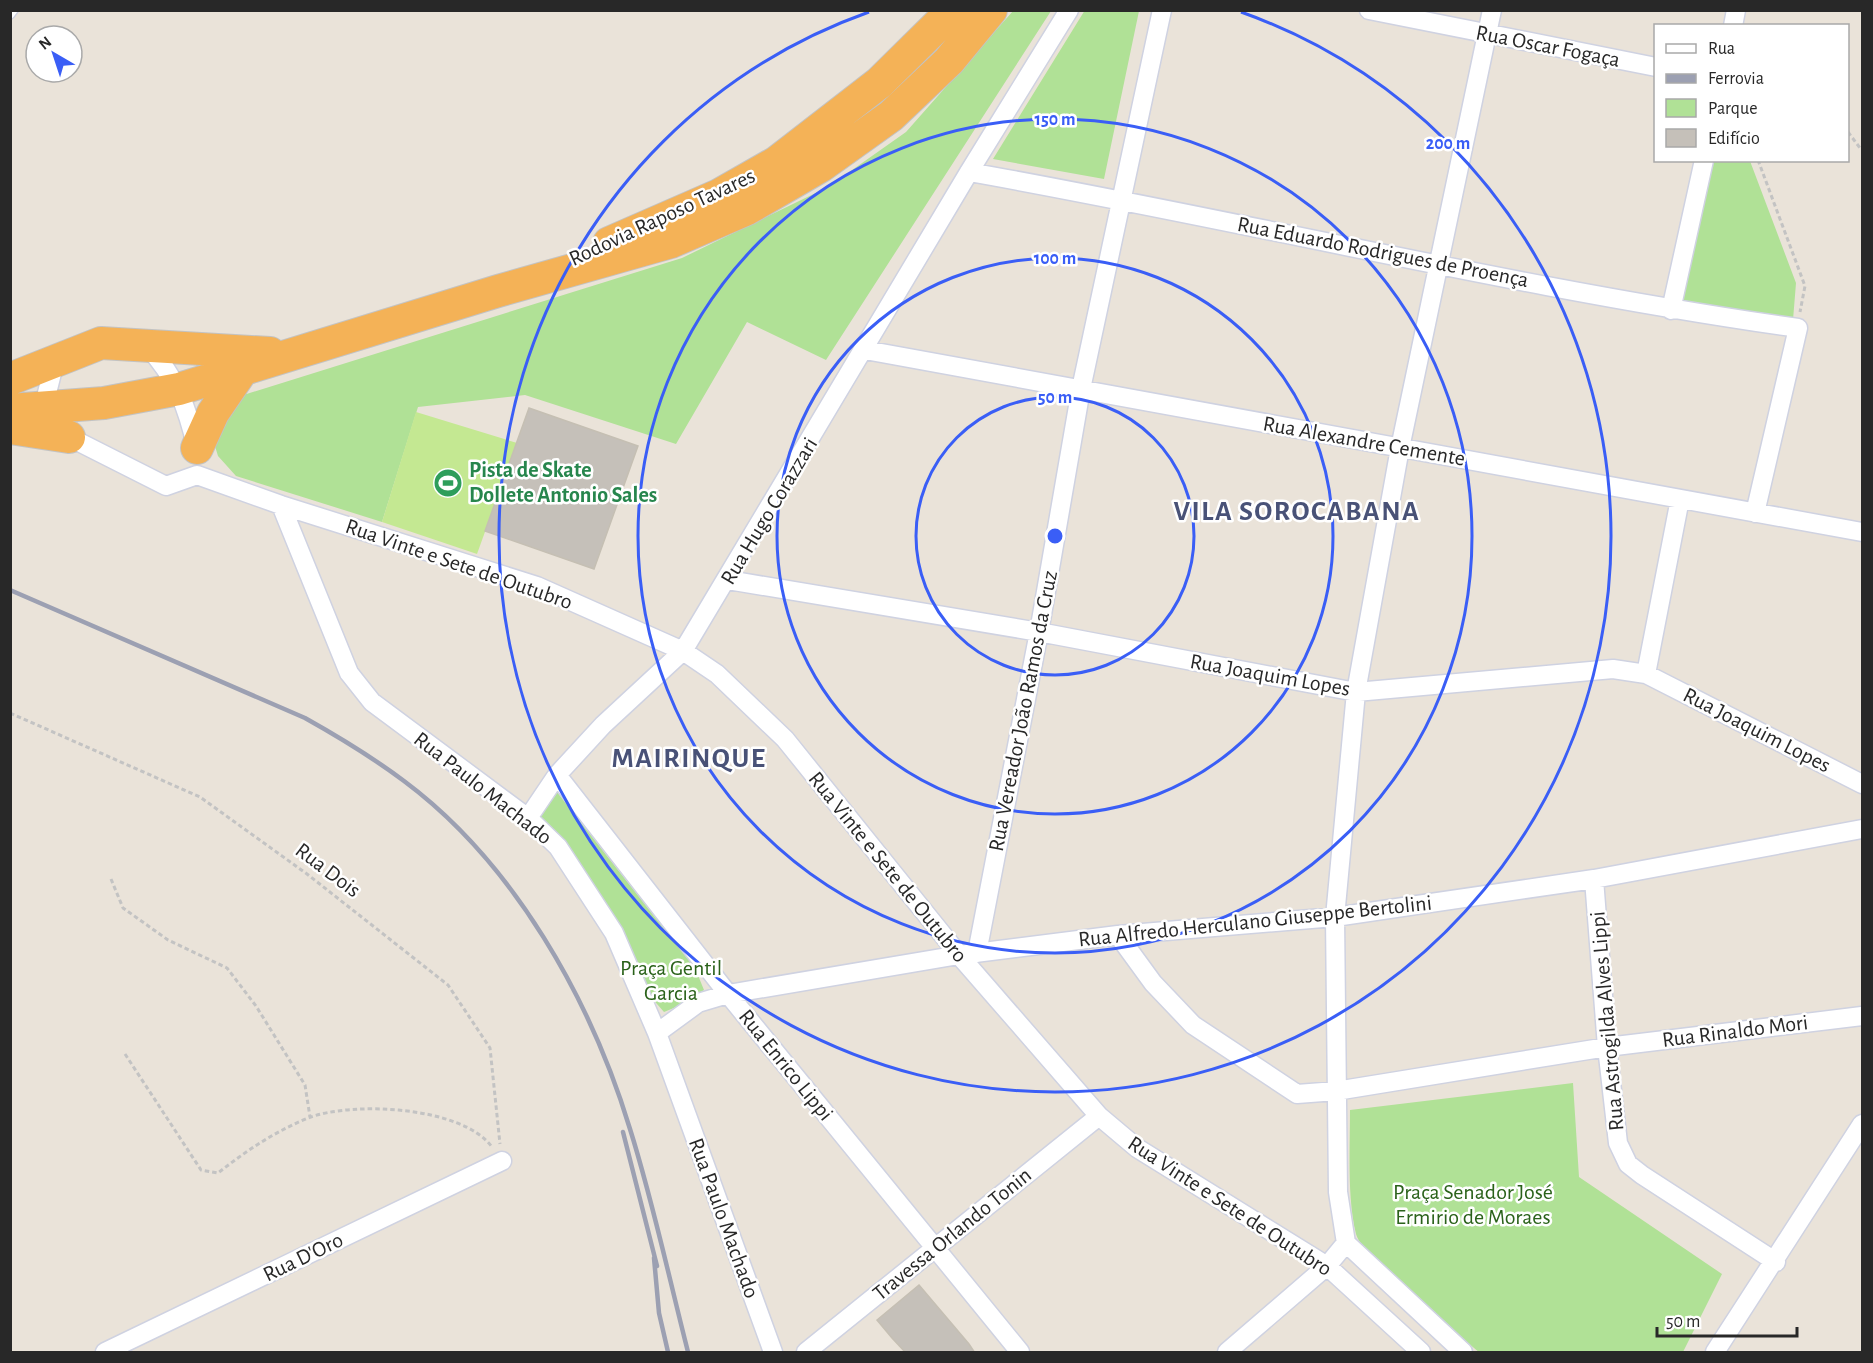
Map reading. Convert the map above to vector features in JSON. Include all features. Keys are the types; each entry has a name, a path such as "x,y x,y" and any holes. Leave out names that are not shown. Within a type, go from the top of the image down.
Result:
{"highway":[{"name":"Rodovia Raposo Tavares","path":"498,291 719,195 777,162 879,83 953,10"},
{"name":"Rodovia Raposo Tavares","path":"10,410 50,409 104,403 179,389 498,291 671,242 756,204 821,166 891,116 950,61 992,10"},
{"path":"10,379 101,343 289,354"},
{"path":"197,461 213,413 243,369"},
{"path":"10,428 69,437"}],"street":[{"name":"Rua Hugo Corazzari","path":"528,818 557,775 603,725 683,651 728,580 969,172 1069,10"},
{"name":"Rua Vereador João Ramos da Cruz","path":"977,953 1039,632 1081,389 1162,10"},
{"name":"Rua Oscar Fogaça","path":"1369,10 1654,67"},
{"path":"1227,1353 1327,1266 1346,1243 1338,1192 1335,917 1356,692 1400,448 1437,263 1492,10"},
{"path":"1671,310 1704,162"},
{"name":"Rua Eduardo Rodrigues de Proença","path":"969,172 1122,199 1671,310 1798,328"},
{"path":"1755,513 1798,328"},
{"path":"55,361 48,383 50,409 69,437 166,486 197,461 179,389 168,368 146,344"},
{"name":"Rua Alexandre Cemente","path":"865,350 1863,532"},
{"name":"Rua Vinte e Sete de Outubro","path":"197,461 281,505 537,586 683,651 717,675 785,740 959,955 1099,1116 1137,1148 1327,1266 1420,1353"},
{"path":"1646,674 1680,499"},
{"name":"Rua Paulo Machado","path":"281,505 350,673 372,702 528,818 558,847 614,933 657,1033 773,1353"},
{"name":"Rua Joaquim Lopes","path":"728,580 1039,632 1356,692 1613,669 1646,674 1863,784"},
{"name":"Rua Enrico Lippi","path":"557,775 728,993 1020,1353"},
{"name":"Rua Alfredo Herculano Giuseppe Bertolini","path":"657,1033 698,1003 728,993 959,955 1118,935 1335,917 1594,879 1863,829"},
{"name":"Rua Astrogilda Alves Lippi","path":"1594,879 1607,1047 1618,1143 1628,1164 1776,1262"},
{"name":"Rua Rinaldo Mori","path":"1118,935 1153,983 1193,1025 1297,1094 1336,1091 1607,1047 1863,1016"},
{"name":"Travessa Orlando Tonin","path":"806,1353 1099,1116"},
{"path":"1715,1353 1776,1262 1863,1124"},
{"name":"Rua D'Oro","path":"105,1353 502,1161"},
{"name":"Rua Vinte e Sete de Outubro","path":"1346,1243 1463,1353"}],"lane":[{"path":"10,14 13,10"}],"path":[{"path":"1849,133 1860,148"},
{"path":"1759,162 1805,286 1798,328"},
{"name":"Rua Dois","path":"10,713 200,797 307,874 448,985 490,1048 502,1161"},
{"path":"111,879 123,908 168,940 227,968 256,1006 305,1085 310,1117"},
{"path":"125,1054 201,1170 218,1173 256,1143 310,1117 374,1108 424,1113 459,1124 487,1140 502,1161"}],"green space":[{"path":"1085,10 1139,11 1104,179 993,159"},
{"path":"1013,11 1051,11 826,360 747,322 676,444 525,395 418,407 382,522 236,476 218,456 214,443 237,397 682,258 828,187 906,132"},
{"path":"1711,162 1750,162 1796,283 1793,320 1676,303"},
{"name":"Pista de Skate Dollete Antonio Sales","path":"416,412 517,443 477,554 382,522"},
{"name":"Praça Gentil Garcia","path":"557,792 695,968 704,990 686,1003 664,1012 650,996 537,815"},
{"name":"Praça Senador José Ermirio de Moraes","path":"1573,1083 1579,1177 1722,1274 1683,1352 1479,1352 1431,1313 1375,1261 1362,1246 1356,1234 1350,1189 1350,1110"}],"building":[{"path":"529,408 638,446 594,569 485,531"},
{"path":"919,1285 975,1353 906,1353 877,1320"}],"railway":[{"path":"10,590 305,718 404,781 444,814 480,852 514,893 544,937 594,1032 614,1080 653,1212 688,1352"},
{"path":"623,1132 657,1266"},
{"path":"654,1258 659,1313 668,1352"}],"place":[{"name":"Pista de Skate Dollete Antonio Sales","path":"448,483"}],"district":[{"name":"VILA SOROCABANA","path":"1297,512"},
{"name":"MAIRINQUE","path":"689,759"}]}
